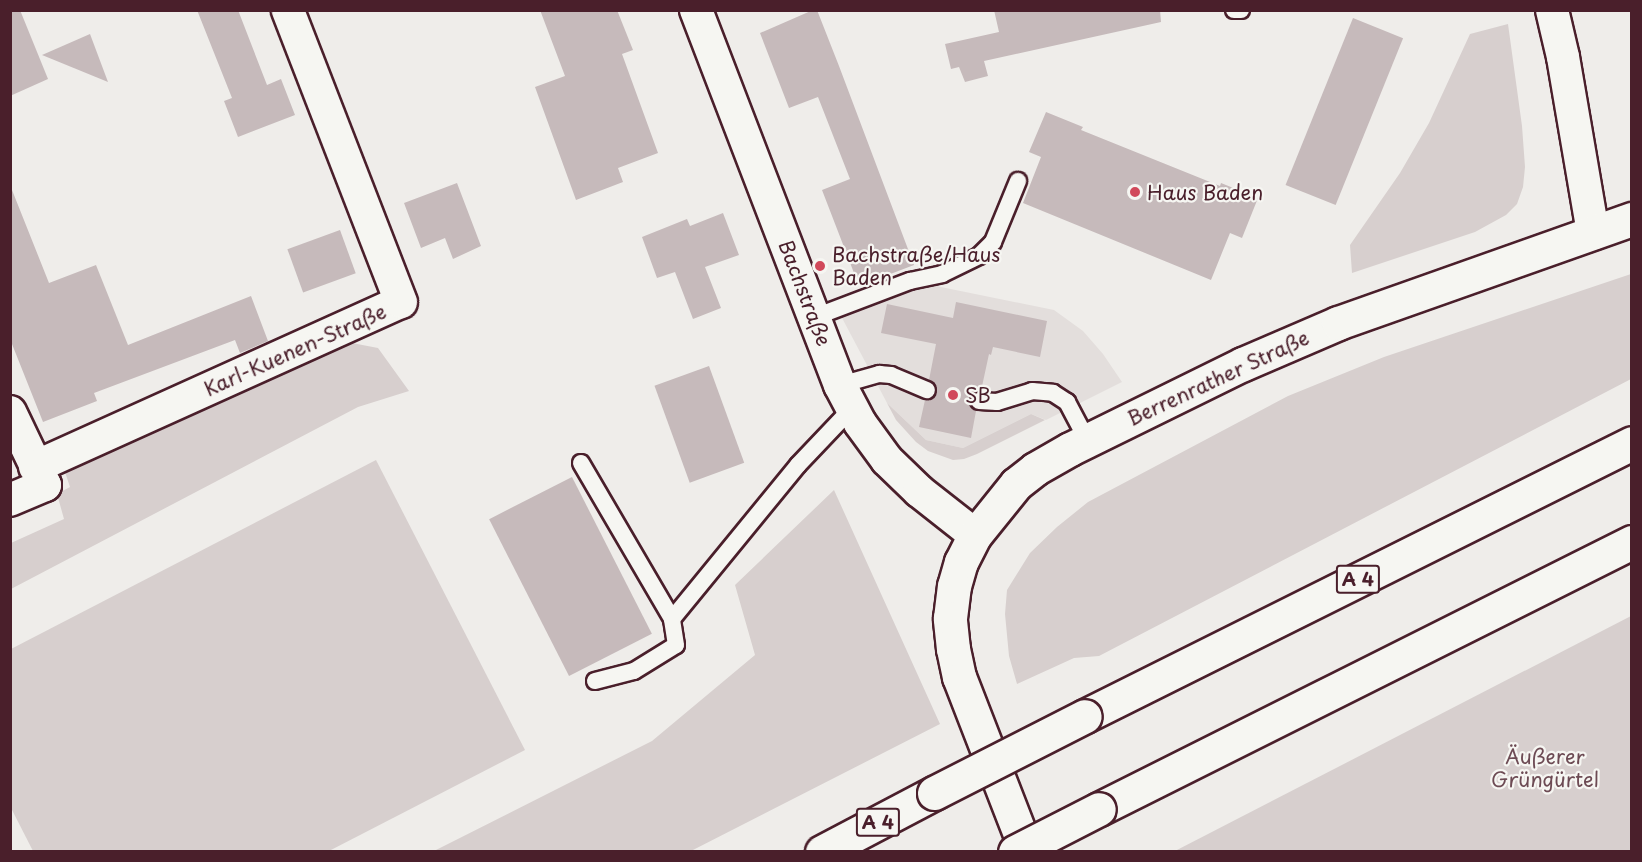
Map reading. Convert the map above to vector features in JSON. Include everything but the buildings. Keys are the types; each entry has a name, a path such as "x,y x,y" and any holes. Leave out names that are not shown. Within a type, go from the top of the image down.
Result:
{"main road":[{"name":"Berrenrather Straße","path":"1027,852 959,677 950,618 954,586 961,561 975,535 1016,484 1035,469 1087,440 1243,364 1338,323 1632,219"},
{"name":"A 4","path":"822,852 1085,716 1632,443"},
{"path":"1015,852 1632,542"}],"street":[{"name":"Karl-Kuenen-Straße","path":"40,476 401,302 288,10"},
{"name":"Bachstraße","path":"696,10 846,396 860,423 887,460 919,491 975,535"},
{"path":"1552,10 1563,57 1593,233"},
{"path":"10,412 40,476 10,500"}],"lane":[{"path":"1234,10 1241,10"},
{"path":"815,317 910,281 942,274 979,256 993,242 1018,181"},
{"path":"672,619 798,465 846,396 879,374 891,375 927,390"},
{"path":"979,401 997,402 1032,391 1053,393 1067,402 1087,440"},
{"path":"581,463 672,619 676,645 634,671 595,681"}],"shaded area":[{"path":"936,286 1054,310 1083,331 1103,354 1122,382 1046,420 1031,414 963,448 926,440 887,403 841,316 900,292"}],"green space":[{"path":"1508,24 1522,126 1525,167 1523,187 1517,204 1506,215 1475,232 1352,273 1350,245 1400,173 1429,123 1470,34"},
{"path":"1631,274 1631,379 1099,656 1074,658 1017,684 1009,656 1005,614 1007,590 1030,553 1088,502 1288,396 1384,357"},
{"path":"352,343 378,348 409,391 358,407 11,589 11,543 64,519 57,494 70,487 64,469"},
{"path":"887,403 926,440 963,448 1031,414 1045,420 977,454 953,460 928,451 916,442 896,420"},
{"path":"376,460 525,750 329,851 33,851 11,808 11,649"},
{"path":"834,490 940,724 691,851 434,851 652,741 755,655 735,585"},
{"name":"Äußerer Grüngürtel","path":"1631,616 1631,851 1175,851"}],"place":[{"name":"Haus Baden","path":"1135,192"},
{"name":"Bachstraße/Haus Baden","path":"820,266"},
{"name":"SB","path":"953,395"}]}
